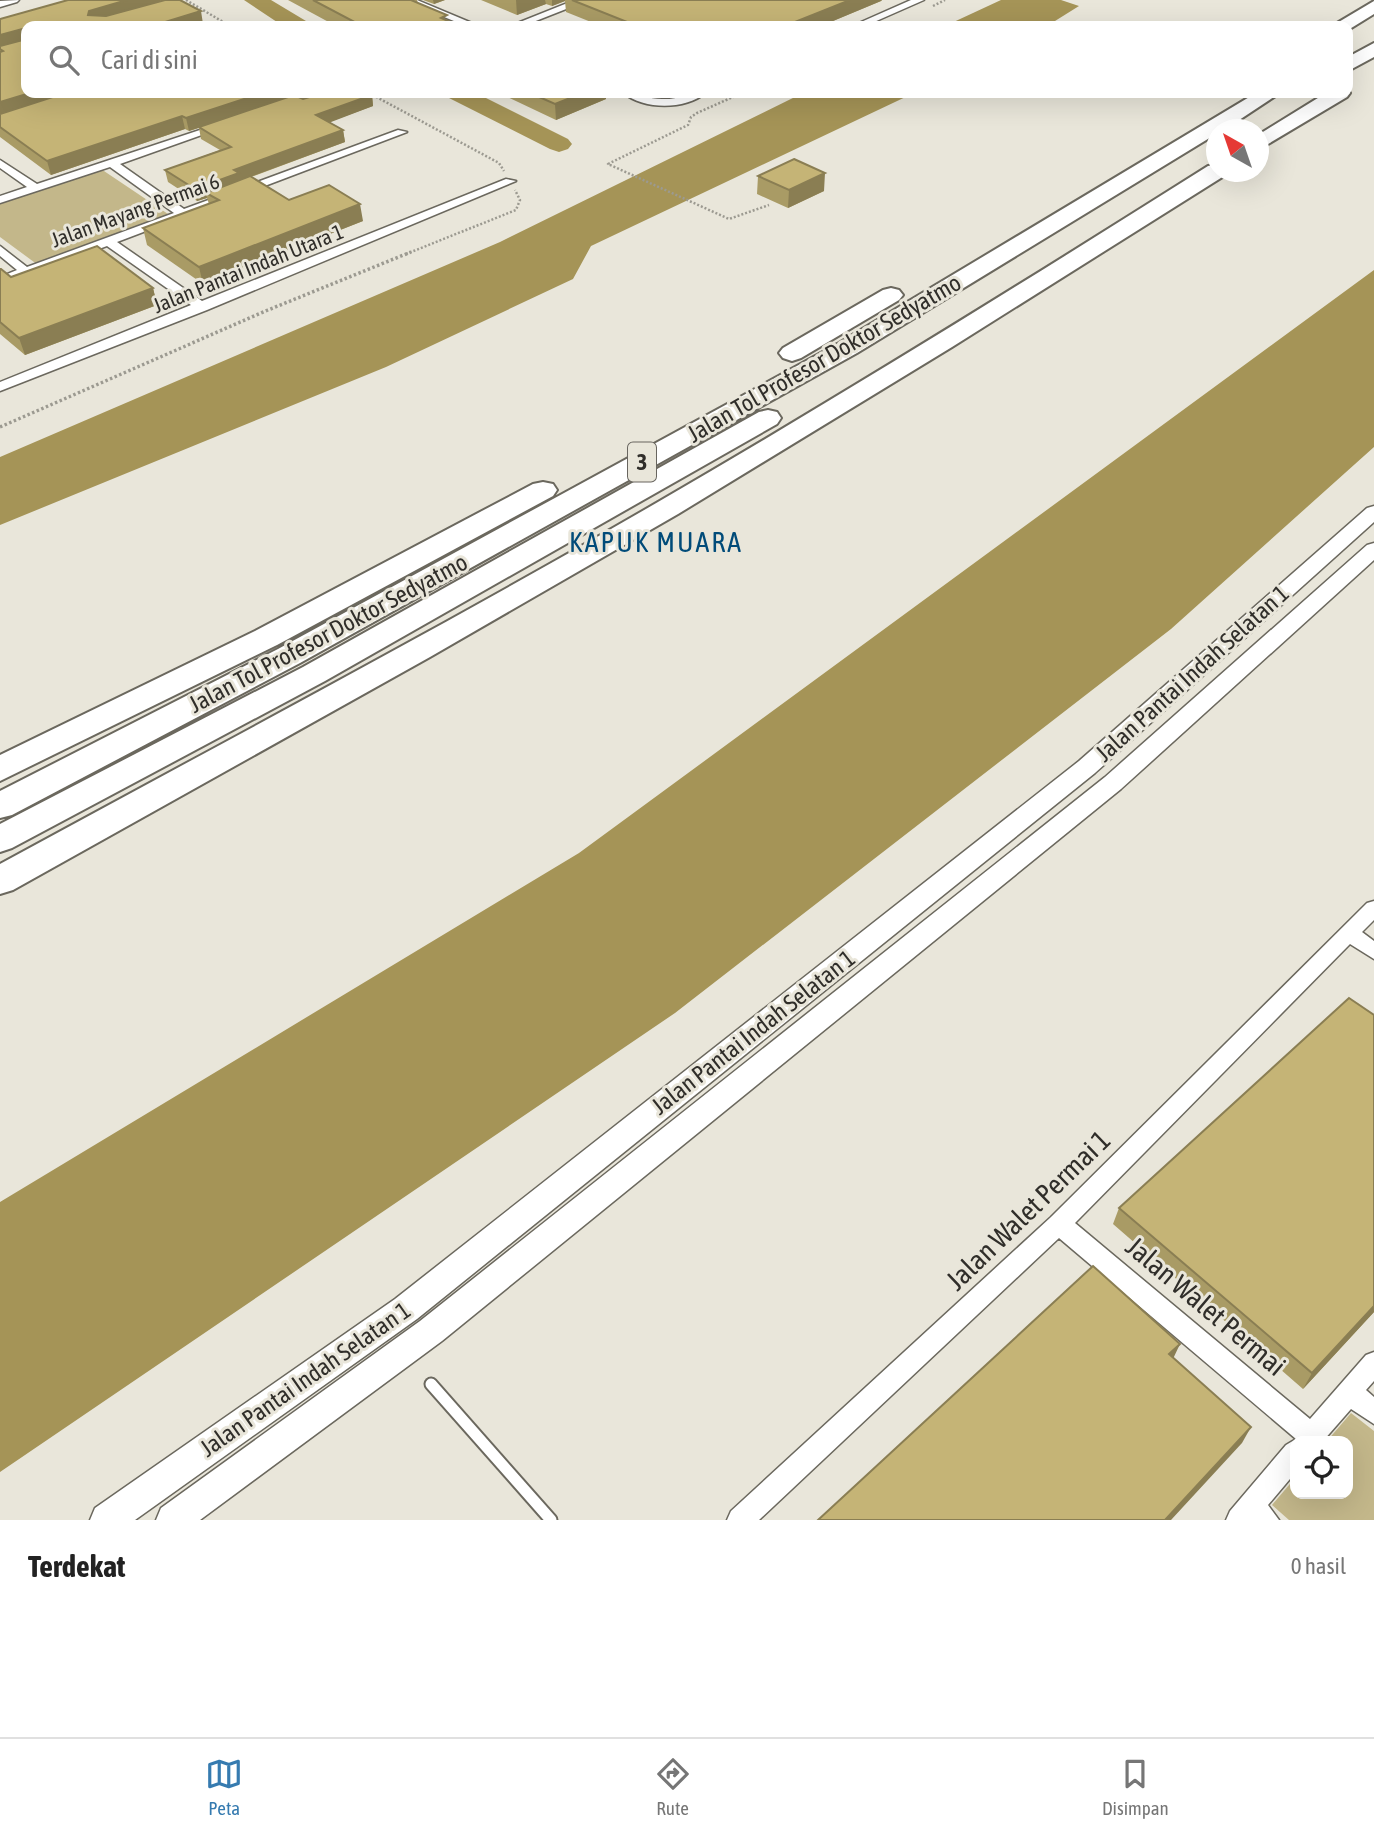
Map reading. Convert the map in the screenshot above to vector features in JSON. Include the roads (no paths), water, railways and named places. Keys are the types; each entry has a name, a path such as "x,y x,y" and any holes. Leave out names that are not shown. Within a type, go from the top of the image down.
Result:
{"highway":[{"path":"1349,21 1374,6"},
{"path":"1353,42 1374,29"},
{"path":"1353,62 1374,49"},
{"path":"1353,85 1374,72"},
{"name":"Jalan Tol Profesor Doktor Sedyatmo","path":"0,769 266,638 599,460 818,338 1223,98"},
{"name":"Jalan Tol Profesor Doktor Sedyatmo","path":"0,806 289,656 836,355 1261,98"},
{"path":"1262,119 1295,98"},
{"path":"1269,137 1332,98"},
{"name":"Jalan Tol Profesor Doktor Sedyatmo","path":"0,839 314,674 828,384 1206,152"},
{"name":"Jalan Tol Profesor Doktor Sedyatmo","path":"0,880 339,694 665,509 907,365 1206,177"}],"street":[{"path":"0,4 15,0"},
{"path":"408,0 461,21"},
{"path":"528,21 584,0"},
{"path":"869,21 919,0"},
{"path":"269,110 306,98"},
{"path":"640,98 649,102 670,104 687,98"},
{"path":"0,200 230,123"},
{"name":"Jalan Mayang Permai 6","path":"0,281 401,132"},
{"path":"0,163 36,188"},
{"path":"112,163 182,213"},
{"name":"Jalan Pantai Indah Utara 1","path":"0,387 510,181"},
{"path":"108,241 202,307"},
{"path":"0,250 25,271"},
{"name":"Jalan Pantai Indah Selatan 1","path":"107,1520 406,1309 1087,767 1374,512"},
{"name":"Jalan Pantai Indah Selatan 1","path":"173,1520 431,1331 1113,783 1374,549"},
{"path":"1087,767 1113,783"},
{"name":"Jalan Walet Permai 1","path":"740,1520 1059,1224 1374,908"},
{"path":"1350,934 1374,951"},
{"name":"Jalan Walet Permai","path":"1059,1224 1295,1436"},
{"path":"1311,1436 1374,1363"},
{"path":"1349,1392 1374,1412"},
{"path":"1252,1516 1290,1463"}],"lane":[{"path":"431,1384 551,1520"}],"waterway":[{"path":"255,0 290,21"},
{"path":"468,98 559,144"}],"district":[{"name":"KAPUK MUARA","path":"656,542"}]}
